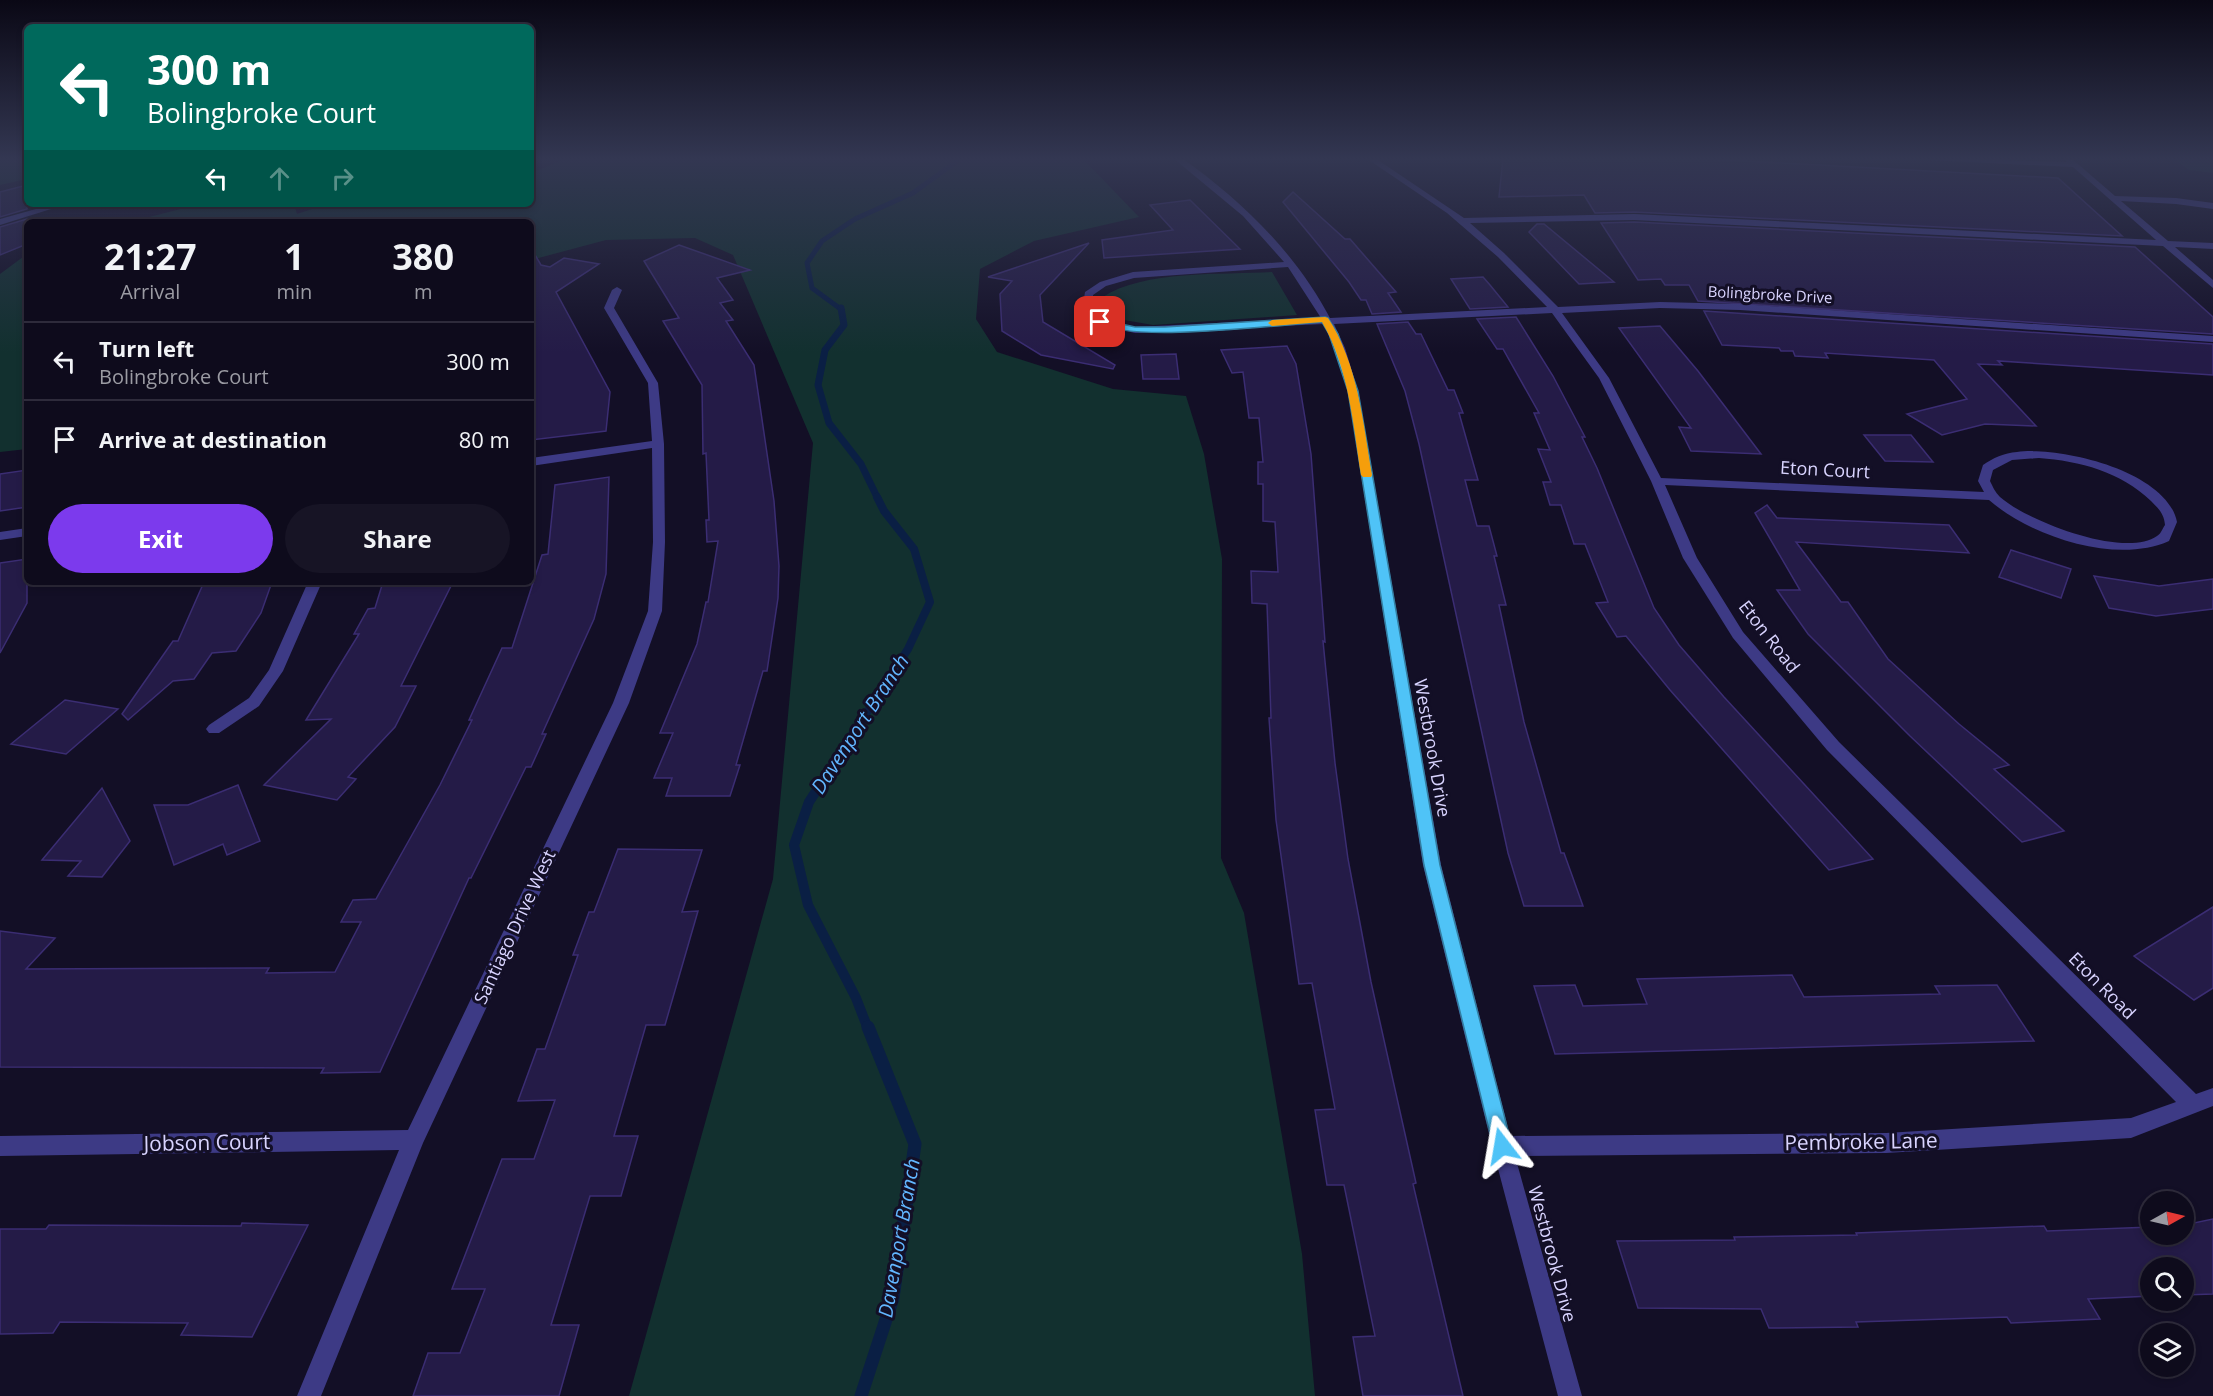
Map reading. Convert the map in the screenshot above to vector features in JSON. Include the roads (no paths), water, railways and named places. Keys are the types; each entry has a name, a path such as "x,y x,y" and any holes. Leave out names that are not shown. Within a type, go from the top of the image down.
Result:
{"street":[{"name":"Westbrook Drive","path":"1255,223 1291,264 1334,334 1353,391 1432,865 1502,1146 1570,1396"},
{"name":"Eton Road","path":"1463,223 1501,255 1555,310 1604,378 1658,481 1690,558 1738,634 1833,746 2203,1101"},
{"path":"1760,223 2213,246"},
{"path":"2143,223 2213,285"},
{"name":"Bolingbroke Drive","path":"1291,264 1133,275 1102,284 1088,294 1088,305 1100,322 1135,330 1660,305 1740,307 2213,339"},
{"name":"Santiago Drive West","path":"309,1396 414,1140 621,703 655,611 658,444 653,383 609,308 617,290"},
{"path":"534,462 658,444"},
{"path":"2018,455 2044,455 2074,460 2132,481 2154,496 2168,511 2172,524 2168,535 2155,542 2135,546 2110,546 2082,541 2045,529 2006,509 1992,495 1984,481 1987,468 1998,459 2018,455"},
{"name":"Eton Court","path":"1658,481 1992,495"},
{"path":"0,536 24,532"},
{"path":"214,729 254,702 276,671 314,585"},
{"name":"Pembroke Lane","path":"1502,1146 1886,1143 2131,1128 2203,1101"},
{"name":"Jobson Court","path":"0,1146 414,1140"}],"waterway":[{"name":"Davenport Branch","path":"841,309 812,288 807,263 822,241 849,223"},
{"name":"Davenport Branch","path":"841,309 844,325 825,350 818,385 829,423 861,464 878,499"},
{"name":"Davenport Branch","path":"853,734 908,649 930,602 914,549 884,511 878,499"},
{"name":"Davenport Branch","path":"854,733 809,802 794,845 808,905 856,998 868,1029"},
{"name":"Davenport Branch","path":"861,1396 893,1298 915,1144 868,1027"}]}
